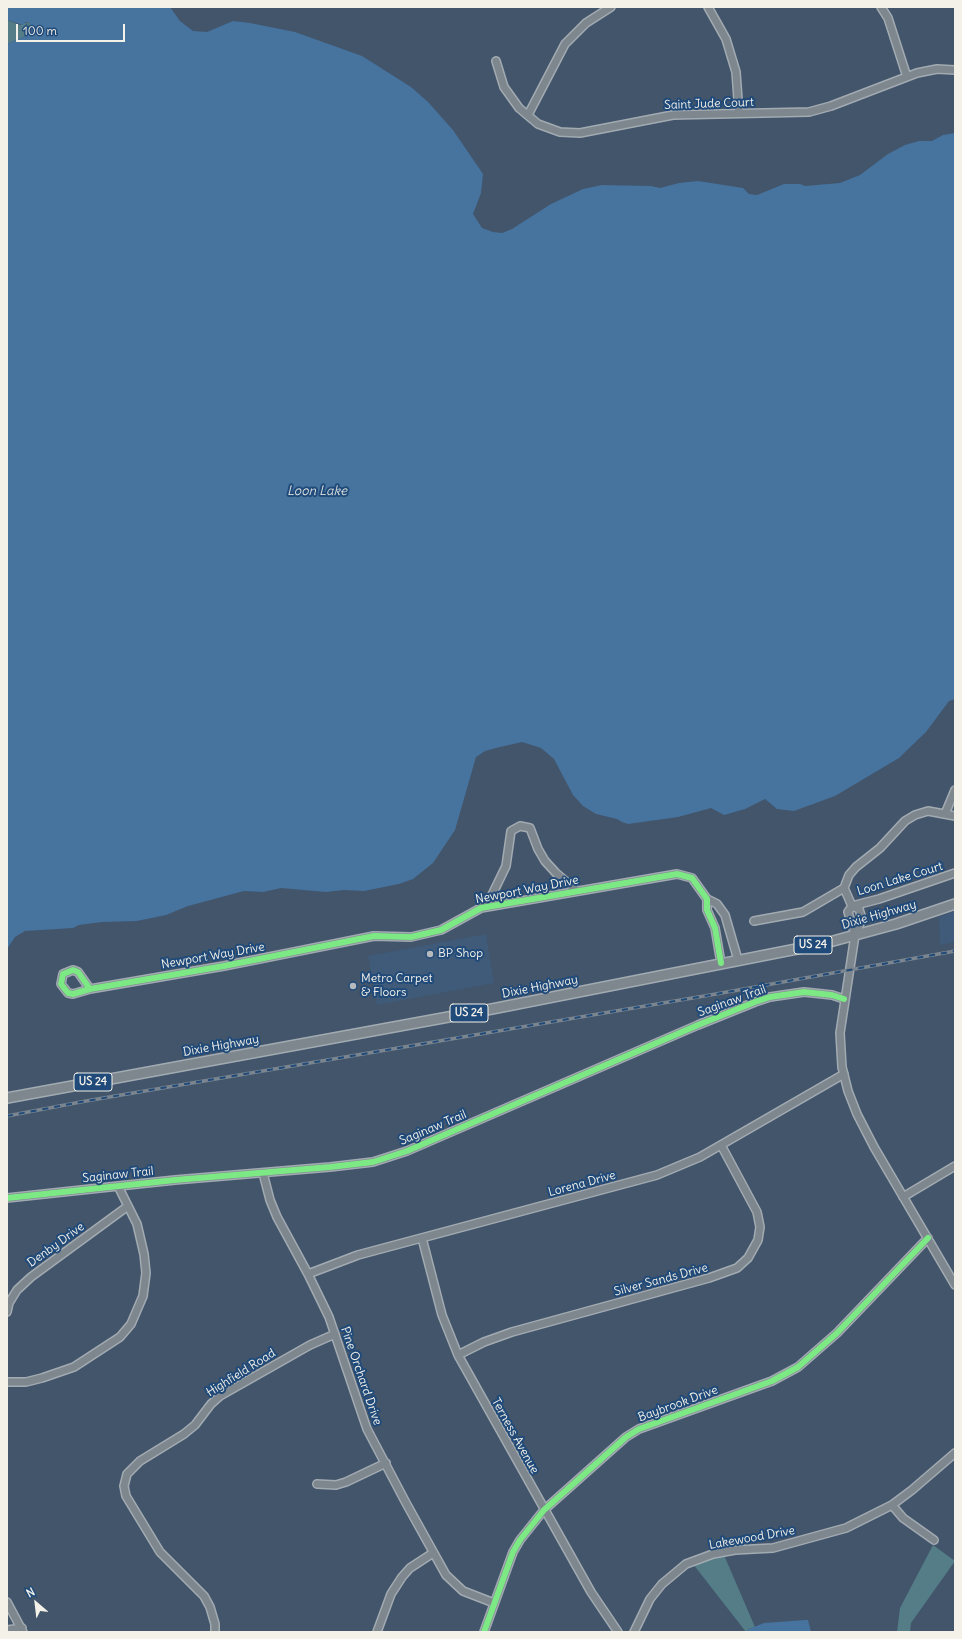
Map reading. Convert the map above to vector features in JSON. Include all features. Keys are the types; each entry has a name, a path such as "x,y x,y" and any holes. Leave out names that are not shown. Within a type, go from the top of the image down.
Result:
{"main road":[{"name":"Dixie Highway","path":"7,1098 476,1011 822,944 896,924 955,904"}],"street":[{"path":"528,115 565,44 586,23 611,7"},
{"path":"708,7 726,39 732,58 736,72 739,113"},
{"path":"881,7 888,18 907,77"},
{"name":"Saint Jude Court","path":"496,61 504,87 519,108 538,124 547,129 560,132 580,133 661,116 809,112 831,106 907,77 937,69 955,70"},
{"path":"945,814 955,790"},
{"path":"754,921 802,912 844,888 849,875 856,867 880,848 905,821 915,815 928,811 955,816"},
{"name":"Newport Way Drive","path":"481,908 492,895 506,866 510,831 520,826 530,828 538,849 545,861 556,873 578,891"},
{"name":"Loon Lake Court","path":"852,906 880,899 955,873"},
{"name":"Newport Way Drive","path":"90,989 232,964 374,936 411,937 441,930 481,908 677,874 692,878 707,899 717,904 725,915 738,960"},
{"path":"844,888 852,906 859,909 862,919 855,935 840,1033 844,1074 857,1114 955,1285"},
{"name":"Newport Way Drive","path":"707,899 707,910 715,928 721,963"},
{"path":"852,906 848,912 855,935"},
{"name":"Saginaw Trail","path":"7,1198 118,1186 359,1164 388,1158 698,1025 770,997 804,992 831,995 844,999"},
{"name":"Lorena Drive","path":"308,1274 358,1255 657,1176 700,1157 844,1074"},
{"name":"Silver Sands Drive","path":"458,1355 484,1342 512,1332 709,1278 737,1268 748,1258 758,1240 760,1227 757,1212 721,1145"},
{"path":"903,1196 955,1166"},
{"name":"Pine Orchard Drive","path":"263,1173 270,1200 308,1274 335,1334 367,1429 433,1553 446,1575 464,1591 494,1603"},
{"path":"7,1382 26,1382 74,1367 120,1337 131,1324 143,1296 146,1273 144,1254 137,1224 118,1186"},
{"name":"Denby Drive","path":"7,1312 17,1290 31,1277 128,1206"},
{"name":"Terness Avenue","path":"422,1238 442,1315 458,1355 591,1592 618,1632"},
{"name":"Baybrook Drive","path":"484,1632 513,1552 520,1540 544,1510 626,1438 639,1429 772,1381 798,1367 837,1333 928,1238"},
{"name":"Highfield Road","path":"215,1632 215,1624 210,1607 204,1596 160,1552 126,1496 124,1486 127,1474 140,1461 184,1434 195,1425 211,1404 220,1396 310,1345 335,1334"},
{"name":"Lakewood Drive","path":"634,1632 650,1599 662,1584 686,1564 713,1554 735,1550 773,1548 815,1538 846,1528 892,1505 955,1453"},
{"path":"317,1484 336,1485 346,1482 386,1463"},
{"path":"892,1505 903,1518 934,1540"},
{"path":"377,1632 391,1594 402,1577 410,1568 433,1553"},
{"path":"7,1602 22,1630 7,1630"}],"shaded area":[{"path":"955,911 955,942 940,945 939,917"},
{"path":"486,934 494,983 377,1005 368,956"}],"green space":[{"path":"7,20 20,25 29,22 31,34 7,44"},
{"path":"933,1545 955,1561 911,1623 910,1632 897,1632 900,1608"},
{"path":"724,1555 755,1627 746,1632 693,1564"}],"water":[{"name":"Loon Lake","path":"7,7 170,7 180,21 193,31 207,32 233,21 250,23 295,32 362,56 411,87 428,102 453,130 483,174 481,193 473,214 482,228 493,232 502,233 512,229 551,204 583,189 602,185 651,186 660,188 679,183 698,181 743,188 749,194 757,195 784,184 800,184 805,186 840,183 860,175 888,154 905,145 919,141 932,141 943,135 955,133 955,699 949,701 926,732 899,758 835,796 794,811 777,809 765,799 745,809 724,815 711,808 678,817 628,824 617,819 596,814 583,806 573,795 554,759 541,748 522,742 496,748 485,751 476,757 455,830 433,863 413,879 399,884 364,891 344,890 326,892 281,888 263,892 244,891 188,906 166,915 137,921 102,922 79,925 73,928 25,931 15,937 7,949 7,44 28,35 32,31 29,22 26,22 23,25 7,20"},
{"path":"808,1620 811,1632 746,1632 749,1629 764,1623"}],"railway":[{"path":"7,1116 86,1101 716,994 955,951"}],"cycle path":[{"path":"90,989 73,994 68,993 61,984 63,974 73,970 78,972 90,989 224,966 374,936 411,937 441,930 481,908 677,874 692,878 707,899 707,910 715,928 721,963"},
{"path":"7,1198 175,1180 373,1162 407,1151 698,1025 755,1002 770,997 804,992 832,995 844,999"},
{"path":"484,1632 513,1552 520,1540 544,1510 626,1437 639,1429 772,1381 798,1367 837,1333 928,1238"}],"place":[{"name":"BP Shop","path":"430,954"},
{"name":"Metro Carpet & Floors","path":"353,986"}]}
